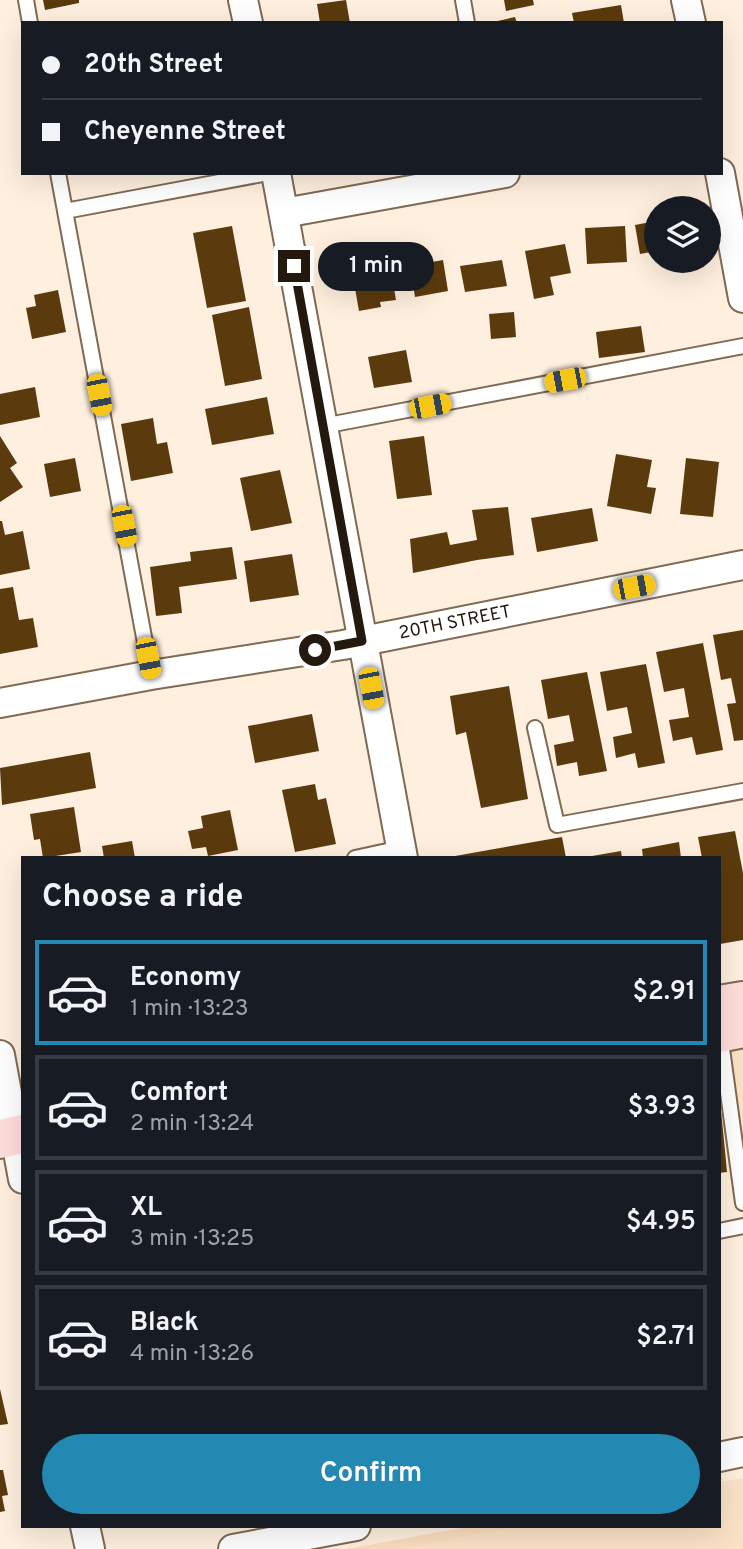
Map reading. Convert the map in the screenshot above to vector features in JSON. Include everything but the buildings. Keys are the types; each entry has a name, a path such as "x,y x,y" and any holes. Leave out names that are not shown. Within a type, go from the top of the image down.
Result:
{"main road":[{"path":"721,1005 743,1001"},
{"path":"721,1032 743,1028"}],"street":[{"path":"243,0 248,21"},
{"path":"686,0 691,21"},
{"path":"276,175 402,853"},
{"path":"284,213 493,175"},
{"path":"720,175 743,298"},
{"name":"20TH STREET","path":"0,703 362,641 743,565"},
{"path":"0,1055 15,1153"},
{"path":"721,1457 743,1452"},
{"path":"85,1528 90,1549"},
{"path":"233,1549 345,1528"}],"lane":[{"path":"26,0 30,21"},
{"path":"463,0 467,21"},
{"path":"58,175 152,675"},
{"path":"65,211 257,175"},
{"path":"323,426 743,346"},
{"path":"535,728 557,825 743,791"},
{"path":"374,856 402,853"},
{"path":"721,1046 743,1203"},
{"path":"721,1231 743,1226"}],"shaded area":[{"path":"743,1043 743,1211 721,1102 721,1048"},
{"path":"743,1478 743,1549 347,1549 462,1528 721,1528 721,1482"},
{"path":"462,1528 508,1528 402,1549 347,1549"}],"route":[{"path":"294,266 362,641 315,650"}]}
